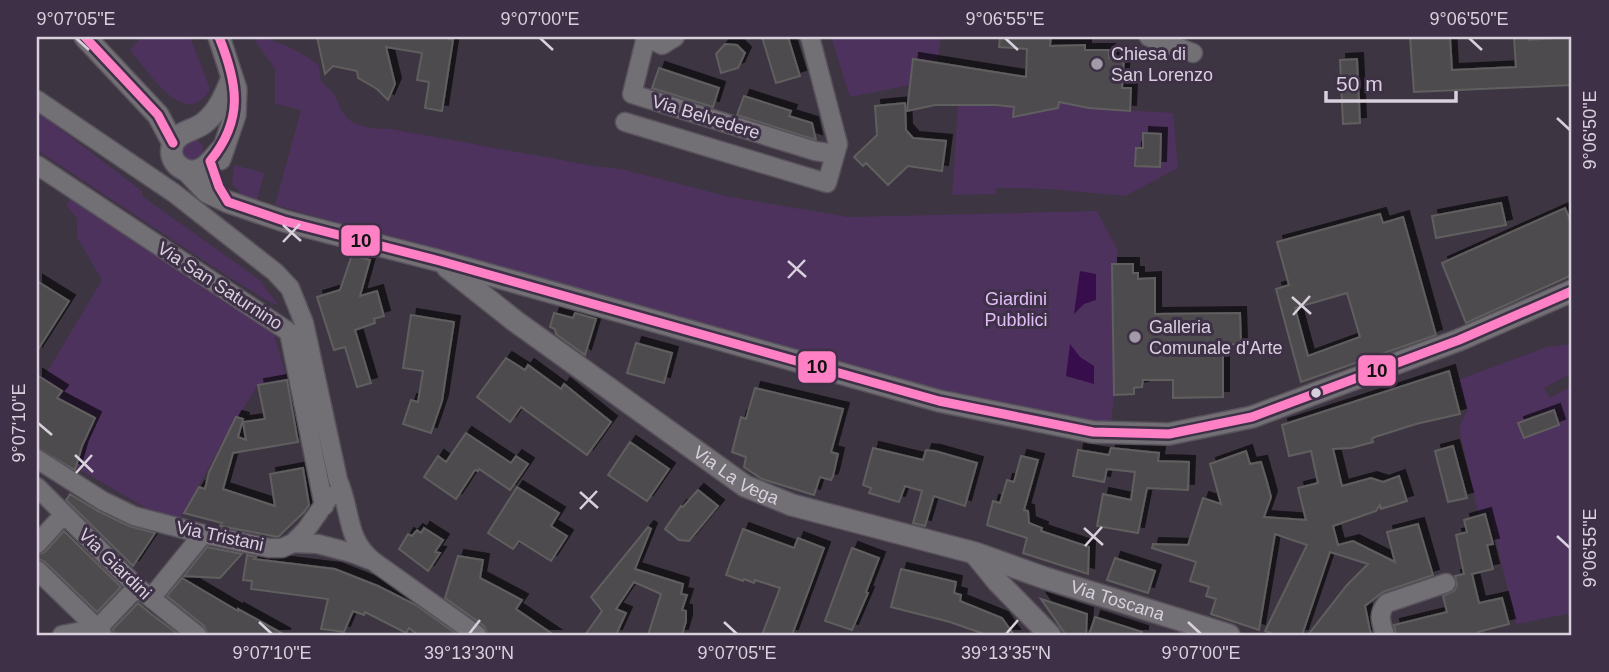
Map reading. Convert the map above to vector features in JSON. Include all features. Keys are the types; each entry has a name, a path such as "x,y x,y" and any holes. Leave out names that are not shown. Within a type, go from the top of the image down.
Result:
{"street":[{"path":"85,37 174,128 201,133 210,142 228,202"},
{"path":"184,169 200,170 216,161 235,115 236,89 219,37"},
{"name":"Via Belvedere","path":"675,37 662,45 646,37 632,94 815,151 828,153 836,150"},
{"name":"Via Belvedere","path":"625,122 827,183 838,144 810,37"},
{"path":"1149,37 1193,53"},
{"path":"174,128 205,122 221,104 232,78"},
{"name":"Via San Saturnino","path":"37,100 174,193 275,272 289,288 304,323 338,480 345,496 354,540 361,551 373,561"},
{"path":"174,128 173,157 207,192 284,221 440,261 939,401 1093,432 1169,434 1252,417 1477,332 1572,291"},
{"name":"Via San Saturnino","path":"37,165 289,332 324,506"},
{"path":"174,193 184,169"},
{"name":"Via La Vega","path":"440,261 504,312 745,486 792,505 975,553 1045,578"},
{"path":"504,312 511,298 524,285"},
{"name":"Via Tristani","path":"37,459 103,501 134,516 269,548 282,548 293,543 318,544 345,550 373,561 477,635"},
{"path":"293,543 324,506 338,480"},
{"name":"Via Giardini","path":"37,488 144,592 197,635"},
{"path":"37,544 64,514"},
{"path":"62,635 101,632 203,534"},
{"path":"975,553 998,582 1050,635"},
{"path":"1028,611 1033,592 1045,578"},
{"name":"Via Toscana","path":"1045,578 1230,635"},
{"path":"40,579 101,632"},
{"path":"1385,635 1380,618 1381,610 1387,603 1446,583"}],"green space":[{"path":"141,37 190,37 210,89 200,101 190,104 179,101 157,83 130,50"},
{"name":"Giardini Pubblici","path":"252,37 278,42 313,61 319,66 321,82 334,94 345,115 356,124 370,128 391,129 621,169 730,197 848,217 1097,211 1118,251 1117,264 1112,265 1114,395 1111,425 944,394 275,205 301,110 275,104 275,69"},
{"path":"831,37 941,37 935,80 850,97"},
{"path":"1060,92 1065,103 1090,108 1173,113 1178,168 1125,196 1050,189 996,188 996,194 952,195 958,105 1014,107 1014,117 1058,108"},
{"path":"37,113 142,191 142,196 260,280 279,306 224,274 37,150"},
{"path":"192,139 200,142 203,150 200,158 192,161 184,158 181,150 184,142"},
{"path":"234,165 264,173 257,201 239,193 232,185"},
{"path":"70,198 274,334 287,380 258,385 179,519 144,507 76,467 83,445 77,442 87,435 95,418 57,398 61,391 43,379 102,280 77,237 77,218 66,206"},
{"path":"1572,344 1572,373 1544,388 1550,398 1572,386 1572,613 1516,624 1489,511 1478,513 1459,428 1467,410 1458,380 1547,347"}],"shaded area":[{"path":"1080,271 1096,274 1096,300 1084,304 1074,314"},
{"path":"1070,344 1080,357 1094,366 1094,384 1066,376"}],"building":[{"path":"317,37 449,37 453,40 442,111 425,108 429,82 417,80 422,53 386,47 395,84 388,100 377,89 358,78 357,71 333,66 325,74"},
{"path":"762,37 788,37 800,76 776,83"},
{"path":"1000,37 1051,37 1050,46 1085,45 1085,50 1109,50 1109,58 1124,58 1122,88 1131,88 1130,111 1089,108 1059,102 1058,108 1013,117 1014,107 996,105 935,105 907,111 913,59 1026,77 1027,49 999,47"},
{"path":"1410,37 1450,37 1452,70 1516,67 1514,37 1529,37 1529,40 1572,37 1572,85 1414,92"},
{"path":"725,44 737,45 745,53 738,68 721,73 716,54"},
{"path":"1357,59 1360,123 1343,124 1340,60"},
{"path":"659,68 719,88 713,107 652,88"},
{"path":"744,96 791,111 789,116 812,123 816,140 737,115"},
{"path":"905,103 906,130 913,138 946,141 942,171 908,166 888,185 866,163 863,166 854,157 877,135 875,106"},
{"path":"1143,133 1161,134 1160,167 1135,166 1136,148 1143,148"},
{"path":"1501,203 1506,225 1436,238 1432,216"},
{"path":"1565,208 1572,225 1572,275 1466,323 1442,263"},
{"path":"1380,214 1383,223 1403,217 1436,335 1301,382 1276,289 1289,285 1277,242","holes":["1347,293 1360,337 1308,356 1295,308"]},
{"path":"352,255 370,260 360,296 377,291 384,316 374,319 375,323 355,330 371,383 357,387 345,347 334,350 317,297 340,290"},
{"path":"1112,264 1133,264 1133,273 1138,273 1138,279 1155,278 1155,314 1240,313 1241,344 1223,345 1223,397 1173,398 1173,380 1143,380 1142,387 1134,388 1134,394 1114,395"},
{"path":"37,281 69,301 37,351"},
{"path":"554,313 573,318 575,313 596,319 585,355 550,327"},
{"path":"411,315 454,322 442,401 431,433 403,424 411,400 418,402 423,371 403,368"},
{"path":"636,343 672,353 664,383 627,373"},
{"path":"506,358 525,370 528,365 561,389 564,384 611,422 587,455 521,407 510,422 477,397"},
{"path":"1449,371 1460,414 1375,437 1373,442 1351,448 1333,449 1342,486 1371,478 1383,482 1399,476 1407,501 1381,509 1380,505 1376,511 1333,526 1338,545 1353,541 1395,562 1387,532 1418,524 1433,575 1383,592 1365,606 1371,635 1308,635 1347,585 1368,564 1330,552 1302,635 1277,635 1265,631 1307,545 1275,534 1259,630 1211,614 1216,599 1206,596 1209,587 1190,581 1196,562 1152,548 1153,544 1188,545 1203,498 1221,504 1210,464 1246,451 1250,464 1261,462 1267,482 1271,497 1264,517 1306,520 1298,488 1318,483 1311,451 1289,456 1282,425"},
{"path":"37,375 62,391 57,398 95,418 75,470 37,448"},
{"path":"287,380 298,442 233,453 223,489 275,506 270,474 303,468 309,505 304,512 278,537 220,526 222,523 184,513 199,487 205,489 209,472 236,417 243,419 238,437 246,440 243,422 265,419 258,385"},
{"path":"755,388 843,409 831,452 838,454 833,476 831,480 820,477 814,495 762,479 744,467 746,457 732,452 741,417 746,419"},
{"path":"1554,410 1559,425 1524,438 1518,423"},
{"path":"466,433 511,463 516,456 528,464 510,490 479,469 475,470 456,499 424,477 438,456 446,462"},
{"path":"630,442 669,469 647,501 608,475"},
{"path":"1453,446 1467,498 1448,502 1435,451"},
{"path":"873,448 923,460 926,450 935,451 977,463 965,506 934,496 925,526 913,523 922,491 905,486 899,502 869,493 871,488 863,485"},
{"path":"1111,448 1159,453 1158,461 1189,462 1188,490 1147,488 1138,533 1097,526 1103,494 1131,500 1135,472 1107,469 1104,482 1073,476 1078,450 1109,455"},
{"path":"1021,456 1038,460 1024,510 1028,511 1029,523 1042,528 1041,531 1089,547 1088,574 1023,553 1027,538 987,525 993,501 1000,503 1007,480 1014,482"},
{"path":"517,487 559,513 551,526 567,536 551,561 519,541 513,549 488,533"},
{"path":"698,490 718,506 689,541 679,540 665,529 681,506"},
{"path":"70,494 129,526 155,533 133,566 66,500"},
{"path":"1485,514 1493,544 1487,545 1493,569 1472,574 1479,603 1502,598 1509,624 1478,632 1479,635 1396,635 1394,625 1447,612 1443,596 1455,590 1455,576 1464,574 1456,535 1467,532 1464,520"},
{"path":"648,527 651,529 635,569 683,584 681,594 687,595 682,610 686,611 686,621 682,635 648,635 661,594 634,582 616,609 626,613 616,635 585,635 602,611 591,597"},
{"path":"424,528 443,540 435,552 440,553 428,571 399,549 408,534 412,536 417,530 421,533"},
{"path":"743,529 794,548 798,538 824,548 792,635 762,635 780,588 726,575"},
{"path":"64,531 121,587 97,612 45,562 37,558 37,555 45,552"},
{"path":"207,547 242,554 220,578 184,576"},
{"path":"852,548 879,558 852,630 825,621"},
{"path":"247,555 256,557 254,559 335,569 416,605 458,635 418,635 409,628 406,633 365,612 364,615 353,611 344,632 321,629 328,599 251,589 252,581 243,580"},
{"path":"458,556 483,560 480,578 522,600 516,609 554,635 488,635 484,626 445,598"},
{"path":"1115,558 1155,571 1148,593 1107,580"},
{"path":"901,569 956,582 954,593 961,595 960,601 1002,618 1014,635 987,635 950,622 891,607"},
{"path":"182,578 285,635 208,635 204,626 167,596"},
{"path":"1041,599 1087,614 1086,635 1066,635"},
{"path":"138,603 179,635 114,635 113,629"},
{"path":"1095,617 1142,632 1142,635 1089,635"}],"transit line":[{"name":"10","path":"85,37 158,115 173,143"},
{"name":"10","path":"219,37 233,86 233,116 221,146 210,161 219,187 228,202 284,221 440,261 939,401 1093,432 1169,434 1252,417 1459,340 1572,291"}],"place":[{"name":"Chiesa di San Lorenzo","path":"1097,64"},
{"name":"Galleria Comunale d'Arte","path":"1135,337"}]}
